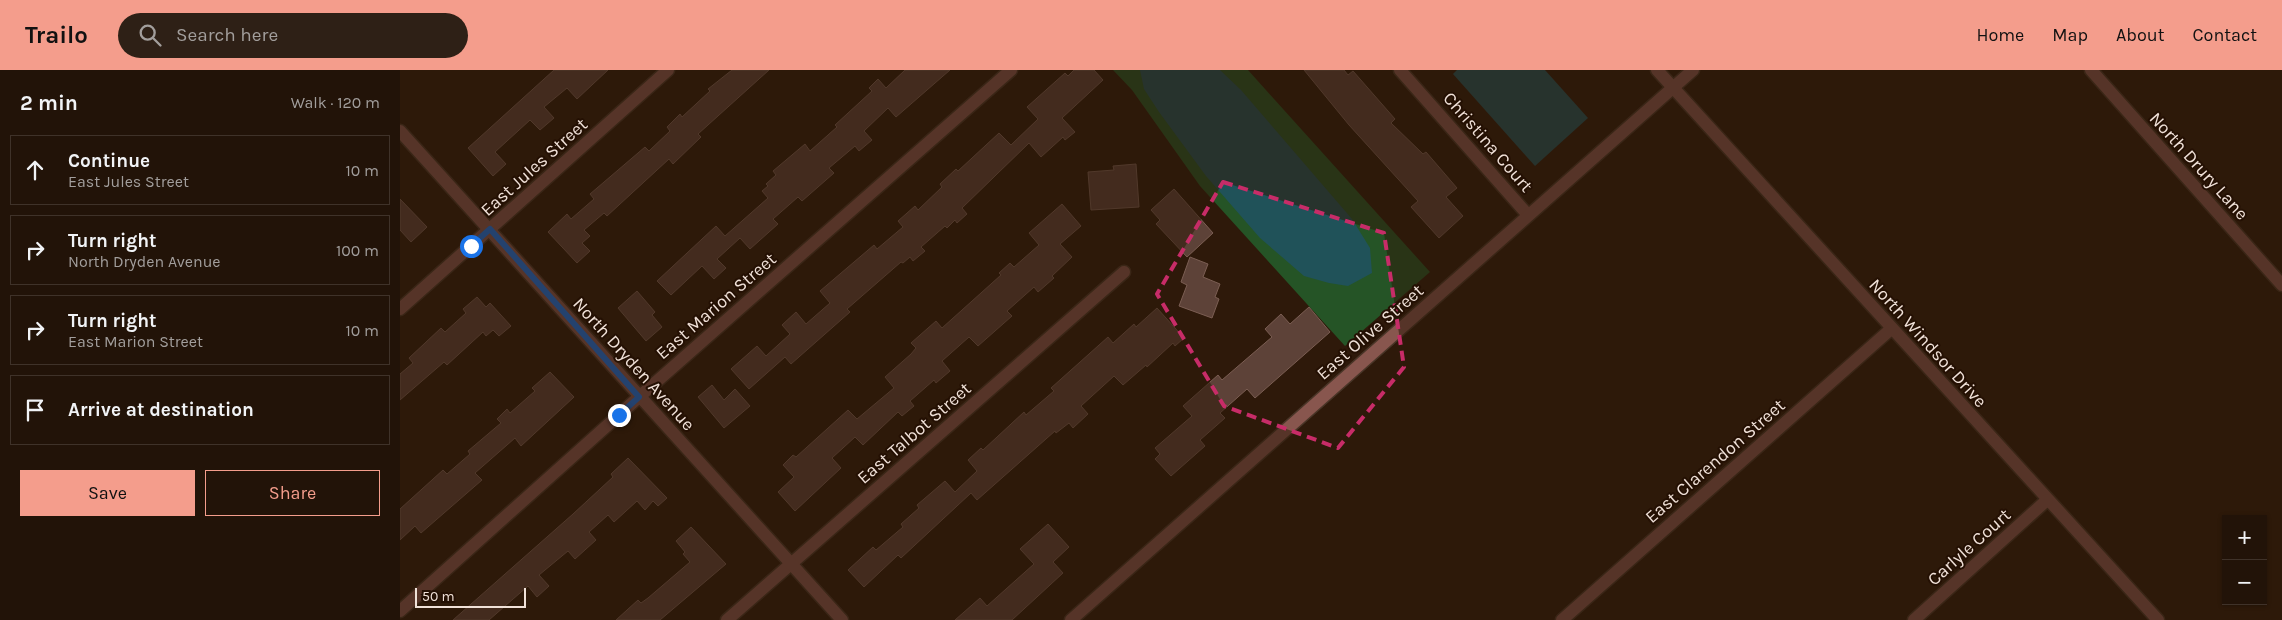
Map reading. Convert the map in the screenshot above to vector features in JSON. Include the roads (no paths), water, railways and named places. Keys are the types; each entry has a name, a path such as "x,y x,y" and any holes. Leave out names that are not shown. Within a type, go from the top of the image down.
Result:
{"street":[{"name":"East Jules Street","path":"400,309 668,70"},
{"name":"East Marion Street","path":"400,611 639,397 1012,70"},
{"name":"Christina Court","path":"1400,70 1528,216"},
{"name":"North Windsor Drive","path":"1658,70 1891,329 2158,620"},
{"name":"East Olive Street","path":"1071,620 1693,70"},
{"name":"North Drury Lane","path":"2091,70 2282,285"},
{"name":"North Dryden Avenue","path":"400,131 842,620"},
{"name":"East Talbot Street","path":"727,620 1124,272"},
{"name":"East Clarendon Street","path":"1562,620 1891,329"},
{"name":"Carlyle Court","path":"1914,620 2047,500"}],"water":[{"path":"1140,70 1220,70 1241,90 1352,219 1370,248 1372,273 1348,286 1304,276 1260,238 1206,176 1159,112 1144,89"},
{"path":"1457,70 1545,70 1588,118 1535,166 1453,74"}]}
